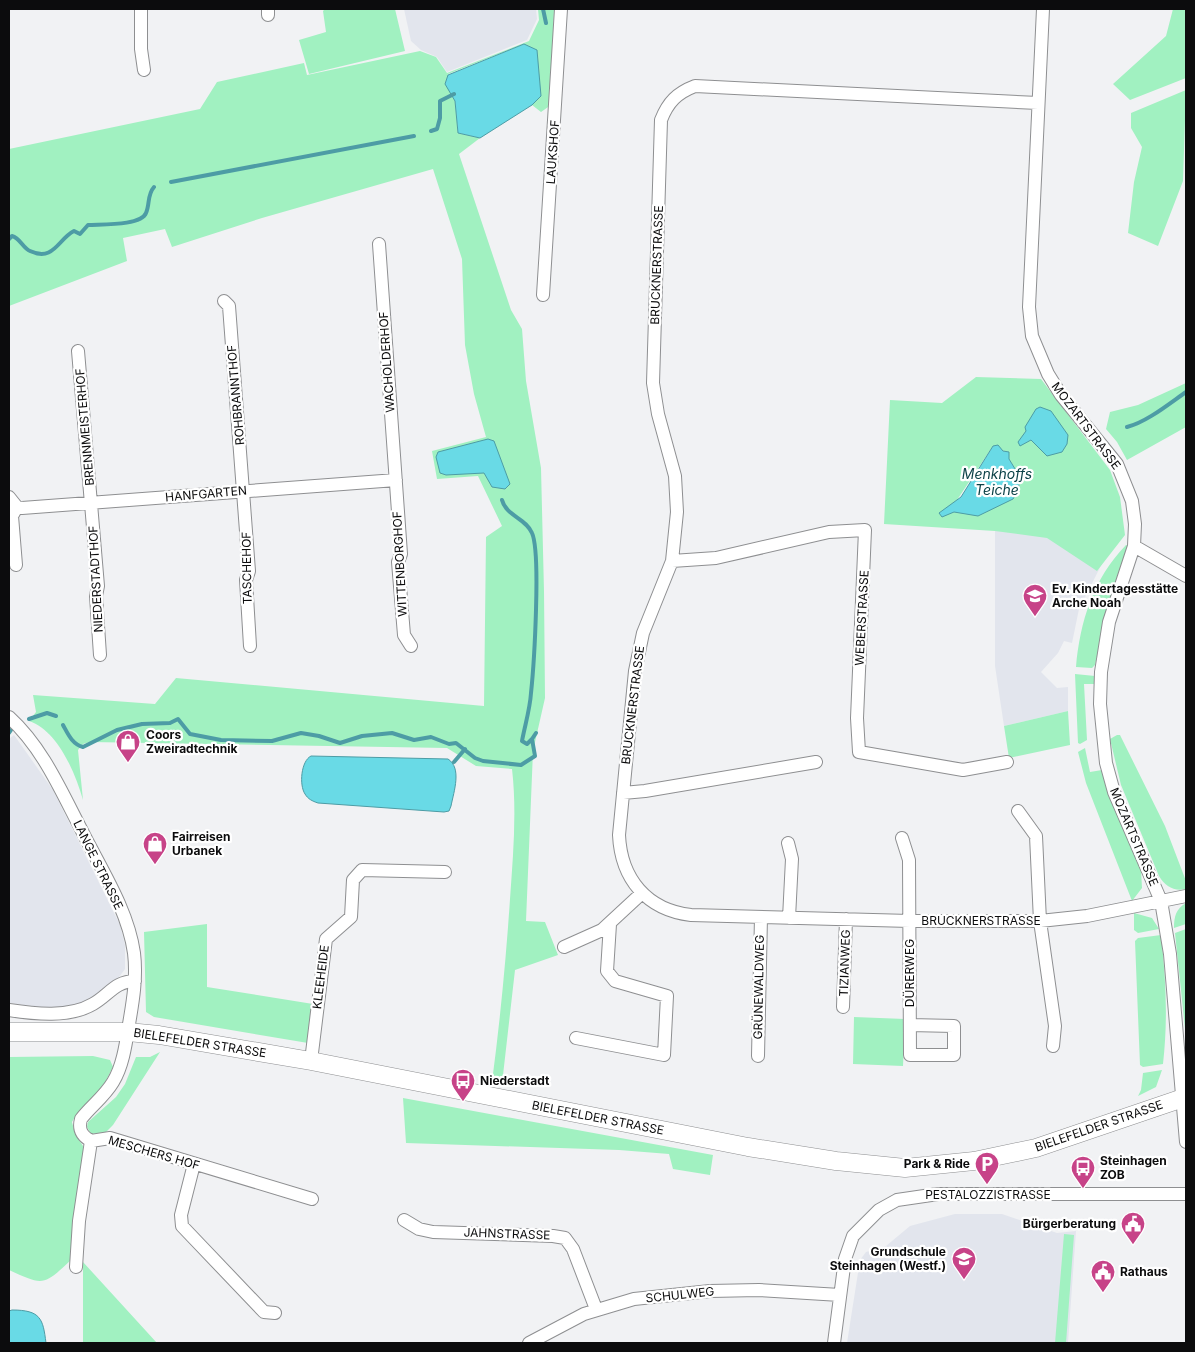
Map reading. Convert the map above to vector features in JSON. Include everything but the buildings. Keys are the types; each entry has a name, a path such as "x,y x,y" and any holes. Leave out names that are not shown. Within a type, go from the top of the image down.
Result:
{"main road":[{"name":"BIELEFELDER STRASSE","path":"9,1032 128,1032 159,1035 311,1061 757,1148 850,1163 905,1168 974,1161 1036,1148 1184,1098"}],"street":[{"path":"141,9 141,49 144,70"},
{"name":"LAUKSHOF","path":"543,295 561,9"},
{"name":"MOZARTSTRASSE","path":"1043,9 1029,307 1032,336 1040,360 1056,388 1120,470 1132,501 1135,524 1134,546 1110,622 1101,672 1100,704 1106,763 1114,792 1161,902 1170,954 1184,1098 1186,1142"},
{"name":"BRUCKNERSTRASSE","path":"1038,103 695,86 674,97 661,120 653,383 658,414 675,476 677,512 672,561 642,633 635,672 619,835 620,853 630,879 642,893 659,905 681,914 846,920 1040,921 1087,916 1186,896"},
{"name":"WACHOLDERHOF","path":"379,244 396,480"},
{"name":"ROHBRANNTHOF","path":"224,301 229,306 244,491"},
{"name":"BRENNMEISTERHOF","path":"78,351 91,503"},
{"name":"HANFGARTEN","path":"16,565 12,516 13,502 22,508 396,480"},
{"name":"WITTENBORGHOF","path":"396,480 404,635 411,646"},
{"name":"TASCHEHOF","path":"244,491 250,646"},
{"name":"NIEDERSTADTHOF","path":"91,503 98,586 96,596 100,655"},
{"name":"WEBERSTRASSE","path":"672,561 716,558 829,532 866,530 857,718 859,752 963,770 1007,762"},
{"path":"1134,546 1186,576"},
{"name":"LANGE STRASSE","path":"9,717 32,741 45,760 114,895 130,934 135,981 128,1032"},
{"path":"623,793 645,791 816,762"},
{"path":"1018,811 1036,836 1040,921 1055,1026 1053,1046"},
{"name":"DÜRERWEG","path":"902,838 909,860 910,1025"},
{"path":"788,843 792,859 789,918"},
{"name":"KLEEHEIDE","path":"311,1061 326,939 350,916 353,880 362,870 445,872"},
{"path":"564,947 594,936 610,924 642,893"},
{"name":"GRÜNEWALDWEG","path":"758,1056 761,917"},
{"name":"TIZIANWEG","path":"843,1007 846,920"},
{"path":"576,1038 664,1055 667,996 610,978 607,971 610,924"},
{"path":"9,1010 60,1013 80,1010 104,997 120,982 135,981"},
{"name":"MESCHERS HOF","path":"128,1032 121,1062 113,1082 80,1119 81,1133 91,1141 110,1138 312,1199"},
{"path":"76,1267 79,1221 91,1141"},
{"path":"194,1164 181,1216 182,1226 264,1312 274,1313"},
{"name":"PESTALOZZISTRASSE","path":"834,1343 845,1259 853,1236 879,1210 906,1197 938,1194 1186,1194"},
{"name":"JAHNSTRASSE","path":"404,1220 419,1229 433,1232 565,1238 573,1249 596,1309"},
{"name":"SCHULWEG","path":"529,1343 596,1309 634,1300 710,1291 759,1290 840,1295"}],"shaded area":[{"path":"404,9 536,9 537,19 527,40 447,72 437,57 421,50 411,41"},
{"name":"Ev. Kindertagesstätte Arche Noah","path":"1020,524 1114,540 1079,609 1072,643 1064,641 1058,653 1041,672 1057,688 1068,687 1068,711 1004,726 995,666 995,531"},
{"path":"14,735 53,790 120,925 125,945 125,969 116,981 80,1005 48,1008 9,1003 9,739"},
{"name":"Grundschule Steinhagen (Westf.)","path":"955,1214 1002,1214 1057,1233 1076,1231 1068,1343 847,1343 860,1260 866,1252 886,1246 910,1226"}],"green space":[{"path":"325,9 395,9 405,51 309,74 299,40 326,32 323,11"},
{"path":"538,9 554,9 551,105 541,112 532,105 541,95 524,44 448,74 455,101 458,133 480,138 459,154 511,310 522,329 526,381 541,468 545,698 533,751 526,921 545,922 558,955 515,970 502,1084 492,1082 505,968 512,867 514,818 512,769 476,766 447,748 90,742 83,744 78,750 83,800 70,765 57,743 39,726 29,721 36,712 33,695 155,704 176,678 484,706 486,537 502,526 478,476 437,479 432,451 486,437 474,394 465,345 462,259 433,169 262,218 172,247 165,229 123,238 127,261 9,306 9,149 200,109 217,82 304,63 307,75 420,51 436,57 447,73 529,41 539,20"},
{"path":"1173,9 1186,9 1186,78 1130,100 1113,84 1166,36"},
{"path":"1186,90 1183,181 1158,246 1128,233 1134,182 1142,147 1131,128 1131,113"},
{"path":"976,377 1041,379 1110,470 1120,497 1125,535 1097,571 1047,538 995,531 884,524 890,400 942,403","holes":["993,446 1004,451 1020,477 949,512"]},
{"path":"1186,383 1186,427 1127,460 1117,442 1106,429 1110,412 1138,405"},
{"path":"1126,545 1128,546 1105,621 1095,665 1092,668 1076,667 1081,634 1090,602 1105,572"},
{"path":"1075,674 1095,676 1094,684 1084,684 1087,740 1080,744 1078,743"},
{"path":"1068,711 1070,745 1009,758 1004,726"},
{"path":"1120,735 1165,826 1186,881 1186,889 1178,890 1170,887 1159,876 1121,785 1110,739"},
{"path":"1085,748 1090,772 1102,770 1109,794 1141,870 1142,888 1132,901 1086,783 1078,752"},
{"path":"1186,903 1186,924 1174,928 1176,913"},
{"path":"1134,913 1152,918 1159,929 1138,933 1134,930"},
{"path":"207,924 207,987 313,1004 308,1043 154,1017 146,1012 144,932"},
{"path":"1186,929 1186,1038 1175,933"},
{"path":"1161,935 1166,1000 1163,1064 1143,1067 1140,1065 1135,941 1138,938"},
{"path":"854,1017 905,1019 903,1066 853,1064"},
{"path":"160,1052 113,1125 106,1132 91,1134 87,1127 88,1122 116,1097 125,1084 136,1057 150,1057"},
{"path":"93,1056 110,1060 113,1067 102,1088 76,1115 72,1122 75,1134 85,1149 71,1260 48,1279 37,1281 9,1270 9,1057"},
{"path":"1162,1070 1156,1087 1138,1096 1141,1090 1143,1073"},
{"path":"403,1098 713,1155 710,1175 673,1169 669,1154 619,1150 406,1143"},
{"path":"1064,1234 1074,1235 1066,1343 1055,1343"},
{"path":"83,1262 157,1343 83,1343"}],"water":[{"path":"524,44 537,50 541,96 532,105 480,138 458,133 455,101 445,84 448,75"},
{"path":"1040,407 1051,411 1068,435 1067,444 1062,452 1047,456 1031,440 1020,446 1018,442 1026,431 1025,427 1036,409"},
{"path":"488,439 494,441 510,484 505,489 492,487 484,473 446,475 440,473 436,457 438,452"},
{"name":"Menkhoffs Teiche","path":"998,445 1003,451 1009,452 1009,459 1020,477 1018,491 1013,499 978,516 954,512 942,517 939,513 961,497 993,446"},
{"path":"311,756 448,759 455,768 456,774 451,806 449,811 444,812 318,803 306,796 302,785 303,768"},
{"path":"22,1310 35,1314 42,1322 46,1343 9,1343 9,1311"}],"waterway":[{"path":"543,9 546,23"},
{"path":"431,131 437,129 440,118 440,101 454,94"},
{"path":"171,182 414,136"},
{"path":"9,239 12,236 15,237 30,251 45,254 50,252 74,231 80,234 88,225 129,222 143,217 146,213 150,193 154,187"},
{"path":"1127,427 1150,417 1186,392"},
{"path":"502,500 508,510 529,528 535,544 536,610 534,659 529,711 522,741 527,744 532,739"},
{"path":"29,719 47,713 56,716"},
{"path":"63,725 73,741 83,747 117,730 142,724 170,723 178,719 190,734 221,740 272,741 301,733 319,736 340,743 362,736 392,733 414,740 431,737 449,744 456,743 475,758 483,761 521,765 535,756 532,739 536,733"},
{"path":"454,762 465,749"}],"place":[{"name":"Ev. Kindertagesstätte Arche Noah","path":"1035,617"},
{"name":"Coors Zweiradtechnik","path":"128,763"},
{"name":"Fairreisen Urbanek","path":"155,865"},
{"name":"Niederstadt","path":"463,1102"},
{"name":"Park & Ride","path":"987,1185"},
{"name":"Steinhagen ZOB","path":"1083,1189"},
{"name":"Bürgerberatung","path":"1133,1245"},
{"name":"Grundschule Steinhagen (Westf.)","path":"964,1280"},
{"name":"Rathaus","path":"1103,1293"}]}
